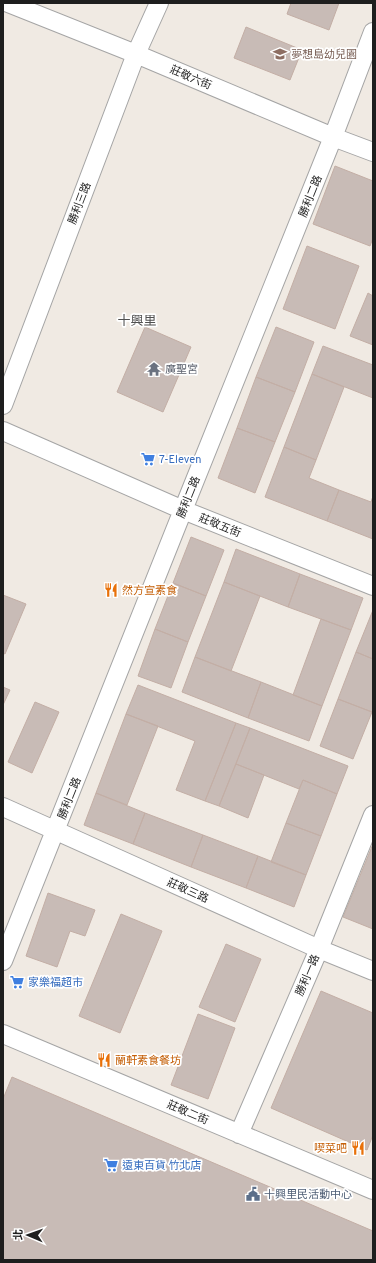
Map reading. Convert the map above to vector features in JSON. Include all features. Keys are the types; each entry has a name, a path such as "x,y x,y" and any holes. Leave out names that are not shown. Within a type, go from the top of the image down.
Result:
{"street":[{"name":"莊敬六街","path":"8,3 136,54 333,137 373,152"},
{"name":"勝利三路","path":"3,405 136,54 159,3"},
{"name":"勝利二路","path":"3,961 333,137 373,32"},
{"name":"莊敬五街","path":"3,431 183,510 373,586"},
{"name":"莊敬三路","path":"3,807 319,949 373,971"},
{"name":"勝利一路","path":"239,1134 319,949 373,815"},
{"name":"莊敬二街","path":"3,1034 373,1190"}],"building":[{"path":"291,3 339,3 329,30 287,14"},
{"path":"246,27 302,50 290,80 234,58"},
{"path":"335,166 373,181 373,238 370,246 313,224"},
{"path":"307,246 359,266 335,329 283,309"},
{"path":"368,293 373,296 373,345 350,336"},
{"name":"廣聖宮","path":"145,327 191,347 163,412 117,392"},
{"path":"276,327 314,342 295,392 256,377"},
{"path":"323,346 373,365 373,398 312,374"},
{"path":"312,374 344,387 316,460 284,447"},
{"path":"256,377 295,392 275,442 237,428"},
{"path":"237,428 275,442 255,493 218,478"},
{"path":"284,447 316,460 309,478 339,490 327,521 265,497"},
{"path":"339,490 371,502 373,496 373,539 327,521"},
{"path":"191,537 224,550 206,596 173,583"},
{"path":"236,549 300,574 288,607 224,582"},
{"path":"300,574 363,598 351,630 288,607"},
{"path":"224,582 260,596 231,671 195,657"},
{"path":"173,583 206,596 188,642 155,629"},
{"path":"3,595 26,604 5,654 3,653"},
{"path":"373,610 373,659 356,652"},
{"path":"321,619 351,630 322,706 293,695"},
{"path":"155,629 188,642 171,688 138,676"},
{"path":"356,652 373,659 372,712 338,699"},
{"path":"195,657 261,682 248,718 182,692"},
{"path":"261,682 322,706 309,741 248,718"},
{"path":"138,685 236,723 205,801 176,790 195,741 126,714"},
{"path":"3,687 10,690 3,705"},
{"path":"338,699 372,712 353,759 320,746"},
{"path":"35,702 59,712 32,773 8,762"},
{"path":"126,714 158,726 127,805 96,793"},
{"path":"236,723 250,728 219,806 205,801"},
{"path":"250,728 348,766 337,794 303,780 299,789 236,764"},
{"path":"236,764 264,775 248,818 219,806"},
{"path":"303,780 337,794 321,836 286,823"},
{"path":"96,793 145,813 133,844 84,825"},
{"path":"145,813 203,835 191,867 133,844"},
{"path":"286,823 321,836 306,875 271,862"},
{"path":"203,835 258,856 246,888 191,867"},
{"path":"373,844 373,929 343,917"},
{"path":"258,856 306,875 294,907 246,888"},
{"path":"48,893 95,910 85,936 70,931 57,967 26,956"},
{"path":"121,914 162,931 120,1033 79,1016"},
{"path":"226,944 261,959 235,1022 199,1007"},
{"path":"321,991 373,1013 373,1135 367,1150 271,1108"},
{"path":"198,1014 235,1028 208,1099 171,1085"},
{"name":"遠東百貨 竹北店","path":"12,1077 373,1231 373,1260 3,1260 3,1099"}],"place":[{"name":"夢想島幼兒園","path":"280,54"},
{"name":"廣聖宮","path":"154,369"},
{"name":"7-Eleven","path":"148,459"},
{"name":"然方宣素食","path":"111,590"},
{"name":"家樂福超市","path":"17,982"},
{"name":"蘭軒素食餐坊","path":"104,1060"},
{"name":"喫菜吧","path":"358,1148"},
{"name":"遠東百貨 竹北店","path":"111,1165"},
{"name":"十興里民活動中心","path":"253,1194"}],"district":[{"name":"十興里","path":"137,320"}]}
